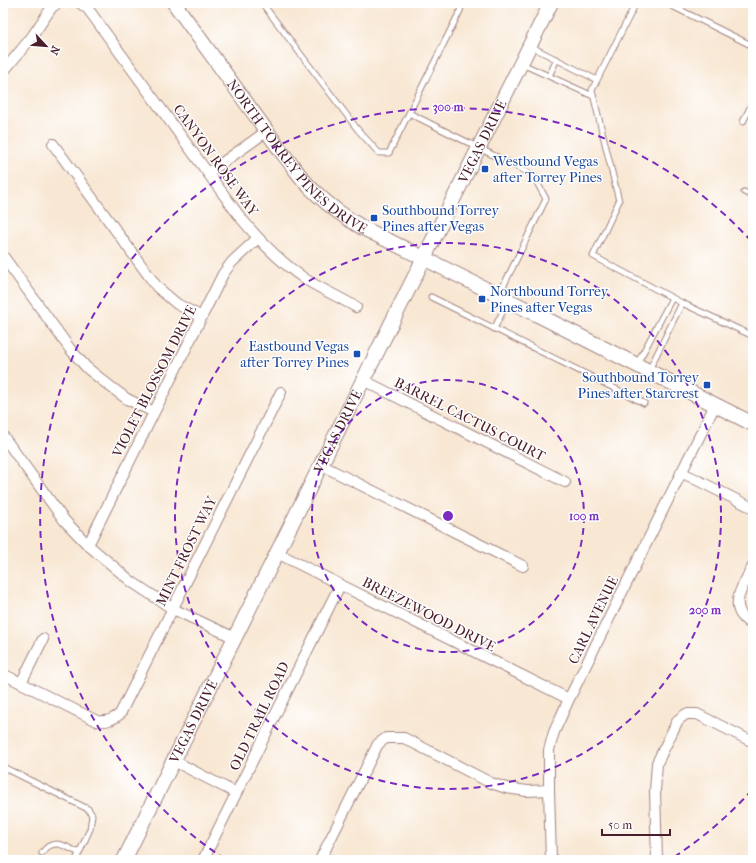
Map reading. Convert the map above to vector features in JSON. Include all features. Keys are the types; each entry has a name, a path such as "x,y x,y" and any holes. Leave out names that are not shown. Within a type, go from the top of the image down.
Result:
{"main road":[{"name":"NORTH TORREY PINES DRIVE","path":"175,3 301,177 314,192 347,219 753,424"},
{"name":"VEGAS DRIVE","path":"124,860 551,3"}],"street":[{"path":"3,72 31,38 52,7 58,3"},
{"name":"CANYON ROSE WAY","path":"80,3 88,9 240,217 258,238 285,264 305,279 356,307"},
{"path":"208,173 267,131"},
{"path":"53,144 157,287 177,304 202,318"},
{"name":"VIOLET BLOSSOM DRIVE","path":"88,545 223,274 232,262 258,238"},
{"path":"3,256 70,349 87,368 117,392 154,412"},
{"name":"BARREL CACTUS COURT","path":"363,380 565,482"},
{"name":"MINT FROST WAY","path":"21,683 97,721 104,722 113,720 120,714 281,392"},
{"name":"CARL AVENUE","path":"551,860 549,750 554,732 715,405"},
{"path":"3,436 64,520 88,545 132,582 173,609 235,638"},
{"path":"321,465 523,566"},
{"path":"681,472 753,508"},
{"name":"BREEZEWOOD DRIVE","path":"277,553 569,699"},
{"path":"753,566 737,602 738,610 742,618 753,625"},
{"name":"OLD TRAIL ROAD","path":"203,860 340,585"},
{"path":"3,674 21,683 43,639"},
{"path":"657,860 655,791 657,764 678,720 686,714 697,714 753,742"},
{"path":"320,860 378,744 386,738 404,738 491,783 506,788 527,791 549,790"},
{"path":"174,761 236,793"}],"lane":[{"path":"262,3 358,130 379,153 388,153 460,11 462,3"},
{"path":"636,3 592,90 619,201 594,256 672,298 753,336"},
{"path":"666,3 677,6 753,46"},
{"path":"530,46 597,80"},
{"path":"549,76 557,60"},
{"path":"521,64 593,96"},
{"path":"743,122 753,101"},
{"path":"409,113 533,175 546,199 504,298 494,329"},
{"path":"744,192 753,196"},
{"path":"430,297 644,403"},
{"path":"636,365 672,298"},
{"path":"649,371 682,303"},
{"path":"3,767 88,809 92,815 90,829 76,860"},
{"path":"42,853 48,845 54,844 68,847 79,853"}],"place":[{"name":"Westbound Vegas after Torrey Pines","path":"485,169"},
{"name":"Southbound Torrey Pines after Vegas","path":"374,218"},
{"name":"Northbound Torrey Pines after Vegas","path":"482,299"},
{"name":"Eastbound Vegas after Torrey Pines","path":"357,354"},
{"name":"Southbound Torrey Pines after Starcrest","path":"707,385"}]}
